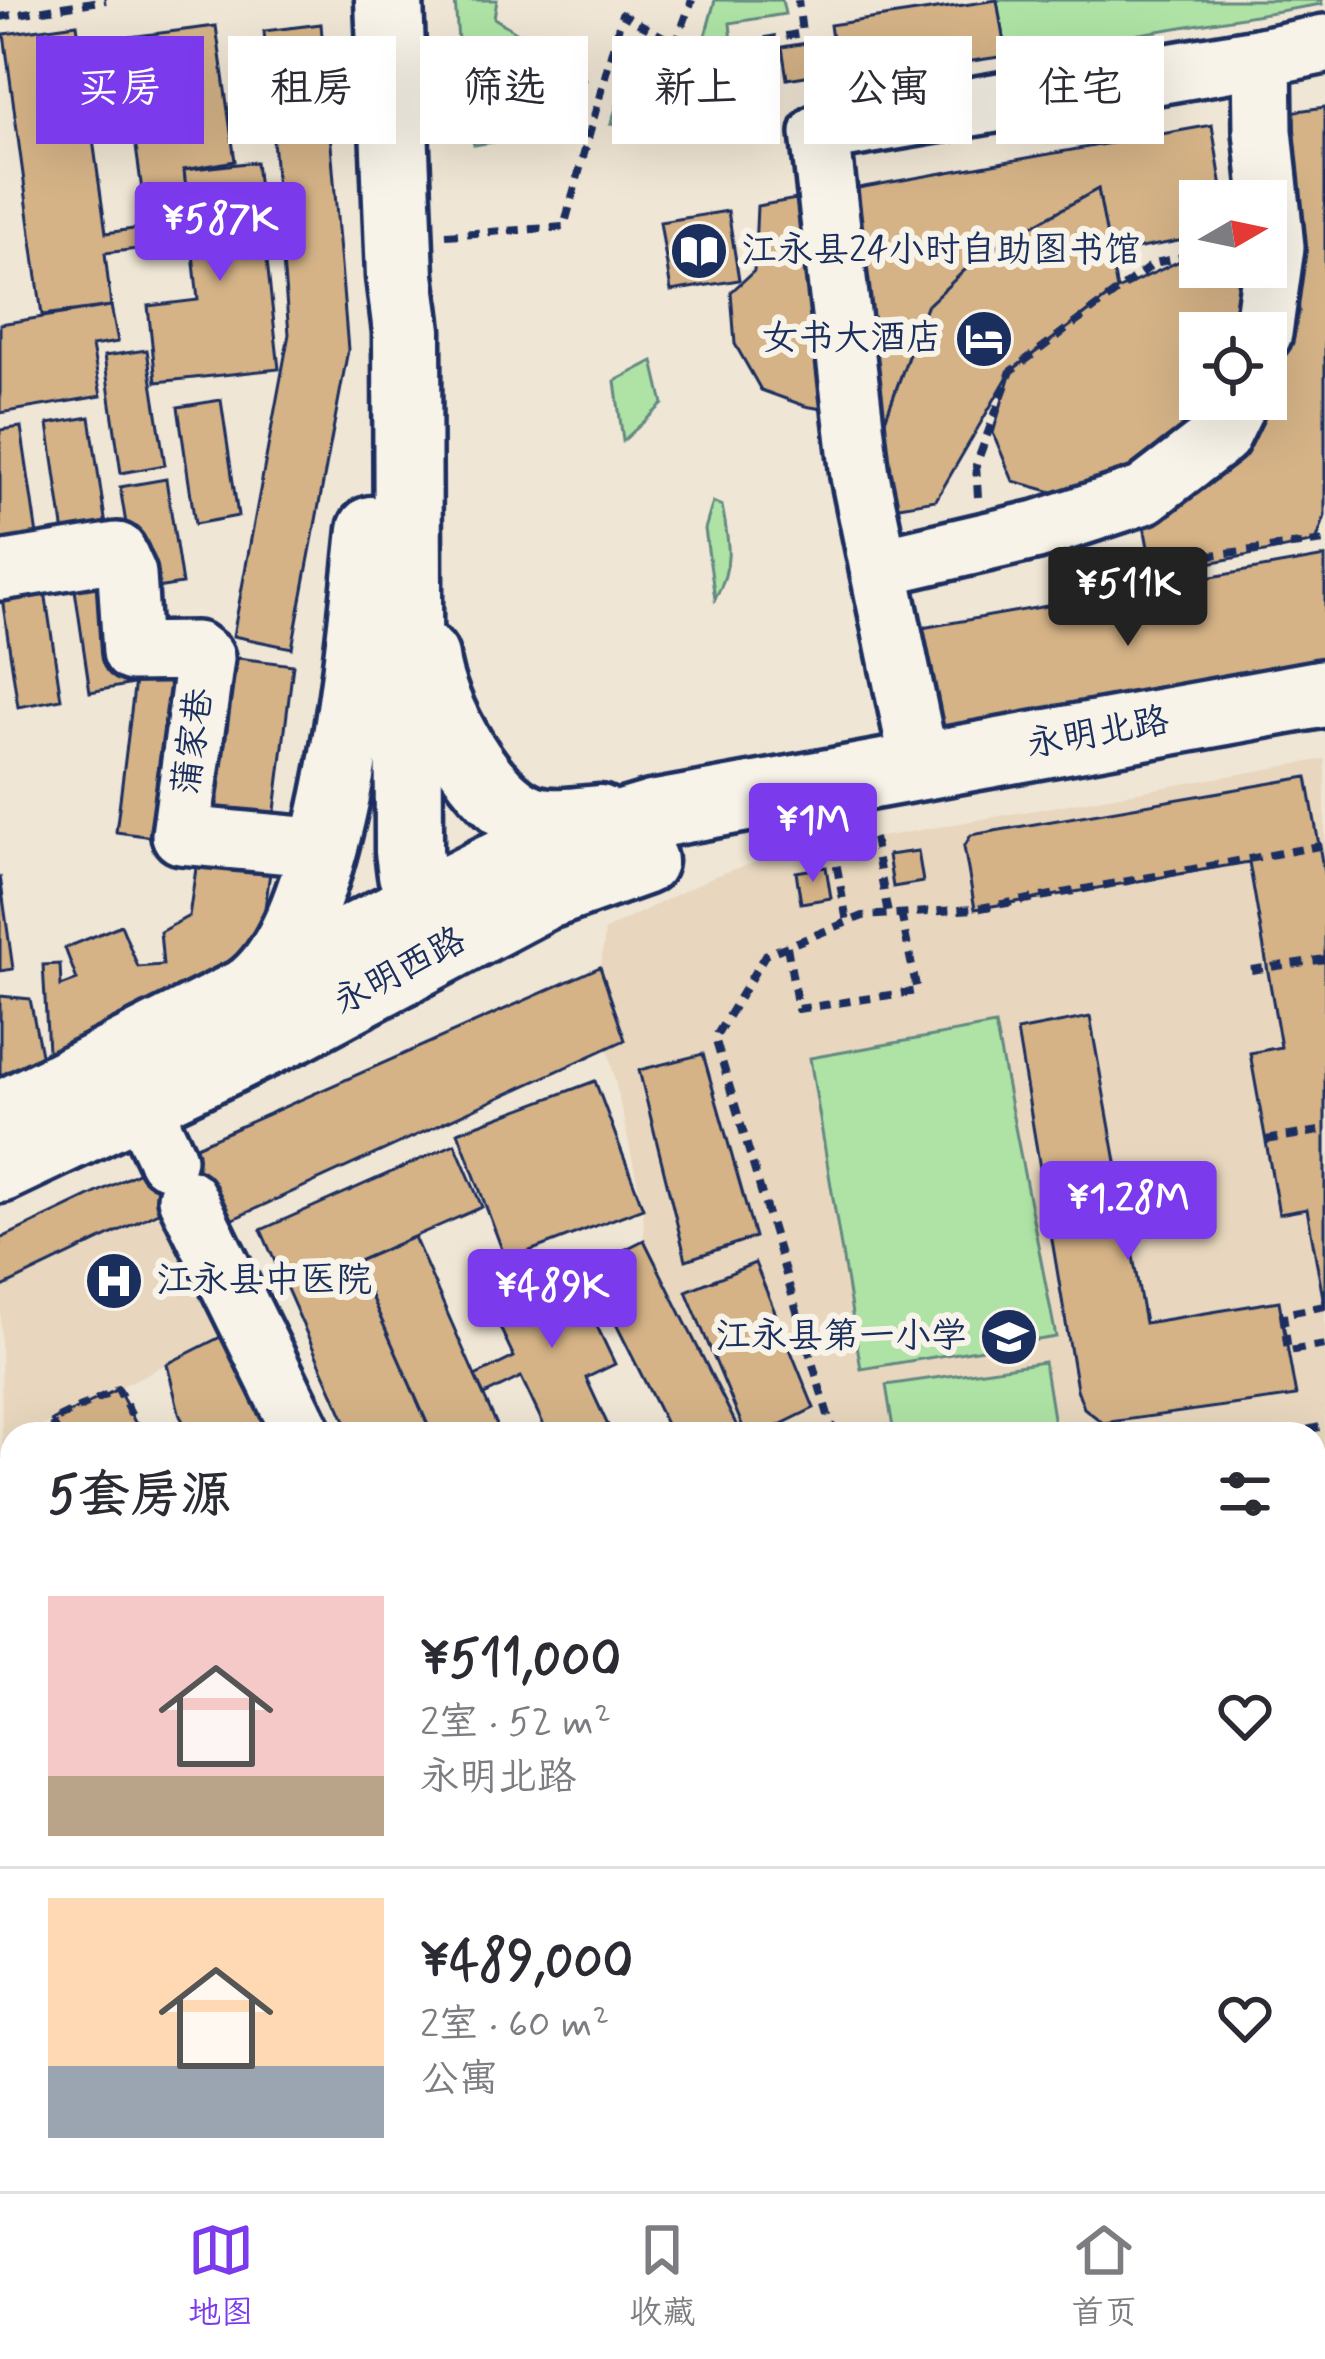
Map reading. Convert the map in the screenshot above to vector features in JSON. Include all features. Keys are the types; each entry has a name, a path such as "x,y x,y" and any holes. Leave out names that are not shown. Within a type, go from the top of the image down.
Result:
{"main road":[{"path":"389,0 399,257 407,331 410,850 415,935"},
{"path":"399,257 393,362 389,885 415,935"},
{"path":"243,996 283,957 296,933 324,848 340,775 393,362"},
{"path":"408,482 427,681 459,749 491,787 527,818 558,823 668,812"},
{"name":"永明北路","path":"891,792 1325,693"},
{"name":"永明西路","path":"0,1116 243,996 415,935 891,792"},
{"name":"永明西路","path":"0,1169 165,1153 294,1029 518,855 668,812 891,792"}],"street":[{"path":"972,107 1325,44"},
{"path":"1262,57 1263,131 1275,247 1266,312"},
{"path":"821,144 860,476 914,737 891,792"},
{"path":"879,567 985,542 1144,495 1221,436 1229,420"},
{"name":"蒲家巷","path":"0,571 116,553 127,574 132,652 196,651 205,658 181,835 324,848"},
{"path":"165,1153 297,1422"}],"path":[{"path":"0,16 106,0"},
{"path":"399,257 564,227 622,14 676,44 692,0"},
{"path":"798,0 802,33 760,40 777,142 804,136"},
{"path":"985,542 976,465 1011,371 1155,263 1179,258"},
{"path":"1108,507 1122,585 1211,555 1325,541"},
{"path":"888,914 891,792"},
{"path":"833,845 847,922"},
{"path":"830,1422 716,1038 765,955 862,916 975,909 1325,845"},
{"path":"787,946 798,1009 917,991 902,913"},
{"path":"1252,970 1325,959"},
{"path":"1266,1140 1325,1130"},
{"path":"1325,1306 1282,1314 1288,1352 1325,1345"},
{"path":"52,1422 118,1389 135,1422"}],"shaded area":[{"name":"江永县第一小学","path":"1325,759 1325,1422 735,1422 644,1240 643,1208 597,999 605,930 714,876 778,855"},
{"name":"江永县中医院","path":"167,1159 248,1323 51,1422 2,1422 0,1239"}],"green space":[{"path":"455,0 497,0 494,18 522,36 458,36"},
{"path":"715,0 782,0 785,14 730,23 731,36 705,36"},
{"path":"997,0 1321,0 1322,4 1128,36 1003,36"},
{"path":"653,361 663,404 623,441 615,381"},
{"path":"713,502 722,506 728,554 715,599 705,529"},
{"path":"995,1025 1056,1337 861,1369 810,1058"},
{"path":"1044,1362 1054,1422 892,1422 886,1385"}],"building":[{"path":"997,0 1003,36 996,36 996,57 972,61 972,36 832,36 830,25"},
{"path":"77,24 79,36 36,36 36,144 94,144 106,233 147,227 136,144 204,144 204,36 137,36 216,26 228,144 233,144 235,161 184,170 193,242 105,253 111,306 42,315 4,34"},
{"path":"321,24 322,36 264,36 264,31"},
{"path":"804,43 804,76 787,79 782,47"},
{"path":"1325,107 1325,516 1316,542 1153,574 1142,515 1262,420 1287,420 1287,347 1299,312 1290,112"},
{"path":"1212,125 1221,180 1179,180 1179,241 1109,254 1098,189 982,254 926,307 885,420 805,406 761,390 735,344 731,292 754,271 757,206 1105,144 1164,144 1164,134"},
{"path":"273,144 331,144 348,350 292,648 233,636 289,334"},
{"path":"256,162 279,369 156,382 148,306 198,300 184,170"},
{"name":"女书大酒店","path":"1098,189 1117,290 1011,371 936,500 875,510 870,462 926,307 982,254"},
{"name":"江永县24小时自助图书馆","path":"728,211 739,280 671,291 660,222"},
{"path":"1179,261 1179,288 1246,288 1257,299 1259,312 1179,312 1179,420 1201,420 1149,471 1067,496 1013,481 993,433 1011,371 1117,290"},
{"path":"111,306 118,342 92,346 101,396 0,413 0,324"},
{"path":"147,350 165,465 121,473 104,356"},
{"path":"221,400 238,516 195,524 178,407"},
{"path":"90,417 107,533 65,541 48,424"},
{"path":"21,427 38,542 0,550 0,430"},
{"path":"166,479 182,584 137,591 120,487"},
{"path":"1325,557 1325,671 942,740 922,628"},
{"path":"116,569 133,684 90,692 73,576"},
{"path":"44,584 61,699 18,707 1,591"},
{"path":"215,655 293,665 272,835 194,825"},
{"path":"137,664 175,669 153,837 116,832"},
{"path":"1307,777 1325,879 1325,1309 1307,1209 1279,1214 1250,1053 1281,1047 1249,862 975,909 964,847 971,835"},
{"path":"199,848 272,858 256,973 49,1067 43,965 60,964 61,986 77,980 65,948 121,925 138,967 163,965 160,932 189,916"},
{"path":"918,851 923,882 893,887 888,855"},
{"path":"826,867 831,898 801,903 796,872"},
{"path":"0,876 13,969 0,971"},
{"path":"600,967 625,1040 222,1224 185,1151"},
{"path":"0,996 30,999 45,1074 0,1094"},
{"path":"1090,1017 1145,1323 1279,1301 1296,1396 1110,1422 1102,1422 1084,1408 1017,1031"},
{"path":"703,1054 755,1237 686,1260 639,1070"},
{"path":"595,1081 643,1208 506,1260 458,1132"},
{"path":"455,1144 482,1207 356,1262 427,1422 346,1422 261,1230"},
{"path":"167,1159 187,1198 0,1288 0,1239"},
{"path":"414,1237 496,1422 427,1422 356,1262"},
{"path":"644,1240 735,1422 665,1422 588,1268"},
{"path":"566,1261 615,1364 586,1378 606,1422 542,1422 521,1377 484,1395 475,1376 514,1357 487,1300"},
{"path":"755,1263 814,1408 785,1422 741,1422 686,1291"},
{"path":"248,1323 294,1422 183,1422 167,1364"},
{"path":"118,1389 135,1422 52,1422"}],"place":[{"name":"江永县24小时自助图书馆","path":"699,251"},
{"name":"女书大酒店","path":"984,339"},
{"name":"江永县中医院","path":"114,1281"},
{"name":"江永县第一小学","path":"1009,1337"}]}
